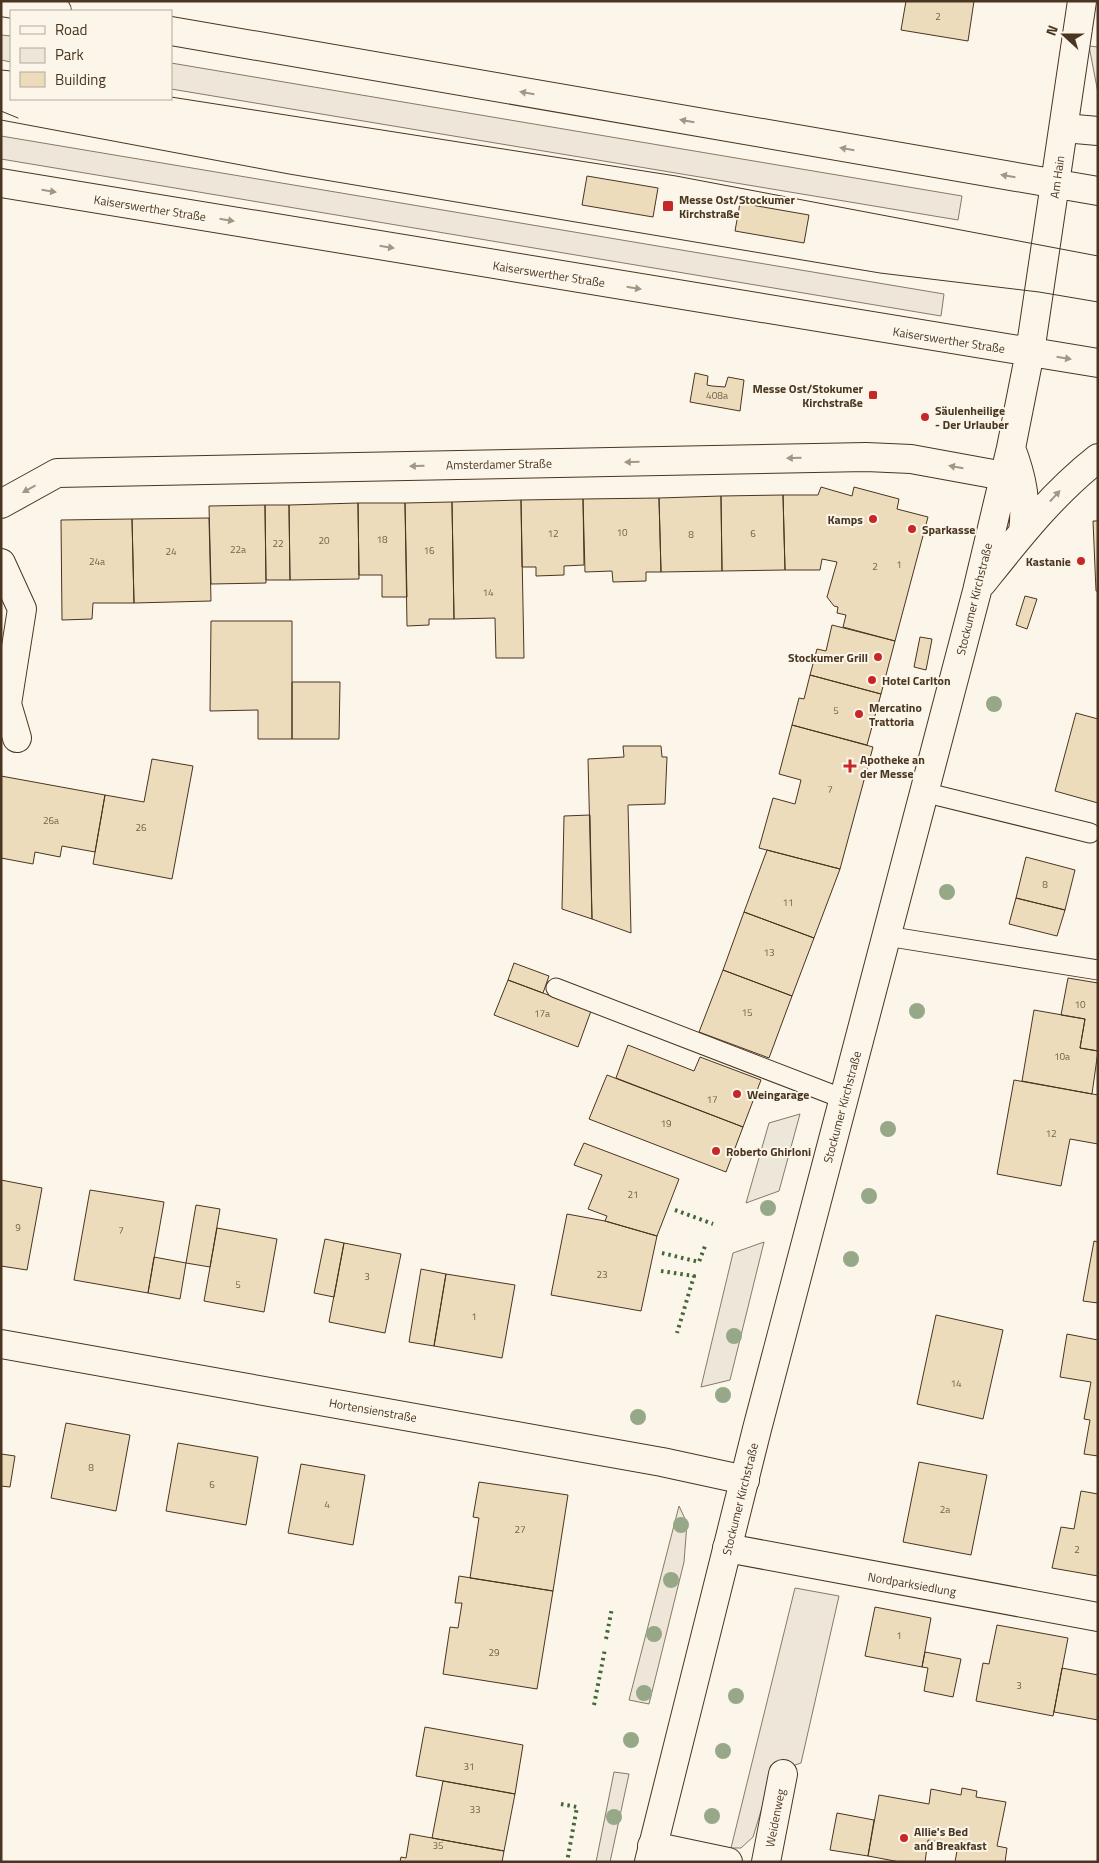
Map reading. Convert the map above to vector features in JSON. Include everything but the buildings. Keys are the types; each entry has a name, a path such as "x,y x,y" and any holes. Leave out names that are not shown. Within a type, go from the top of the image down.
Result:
{"street":[{"name":"Am Hain","path":"1030,352 1082,1"},
{"path":"1,2 51,10"},
{"path":"172,31 1098,191"},
{"path":"1064,128 1098,131"},
{"name":"Kaiserswerther Straße","path":"1,183 1098,363"},
{"name":"Stockumer Kirchstraße","path":"651,1854 727,1548 977,590 1011,448 1030,352"},
{"path":"1011,448 1023,482 1026,502 1023,532"},
{"name":"Amsterdamer Straße","path":"1,504 57,473 866,457 911,459 1004,476"},
{"path":"977,590 1023,532 1070,480 1098,458"},
{"path":"1,562 22,609 7,704 17,738"},
{"name":"Hortensienstraße","path":"1,1344 662,1462 745,1480"},
{"name":"Nordparksiedlung","path":"727,1548 1098,1617"},
{"name":"Weidenweg","path":"766,1862 783,1774"},
{"path":"651,1854 728,1862"}],"lane":[{"path":"924,792 1090,833"},
{"path":"886,936 1098,970"},
{"path":"556,988 844,1099"}],"green space":[{"path":"1,35 10,36 10,62 1,60"},
{"path":"172,63 962,196 958,220 172,89"},
{"path":"1,136 944,294 941,316 1,159"},
{"path":"679,1506 687,1523 684,1562 649,1704 629,1700"},
{"path":"795,1588 839,1596 801,1763 784,1769 768,1788 753,1837 741,1848 731,1848"},
{"path":"614,1772 629,1774 610,1862 596,1862"}],"shaded area":[{"path":"1089,46 1098,47 1098,93"},
{"path":"800,1114 779,1191 746,1203 769,1123"},
{"path":"764,1242 730,1380 701,1387 733,1253"}],"tram line":[{"path":"1,70 10,71"},
{"path":"172,97 676,176 1098,256"},
{"path":"1,111 18,118"},
{"path":"1,120 289,174 880,273 1039,292 1098,302"}],"hedge":[{"path":"675,1210 713,1224"},
{"path":"662,1253 699,1262 705,1246"},
{"path":"661,1271 694,1276 677,1333"},
{"path":"606,1639 612,1608"},
{"path":"594,1705 605,1649"},
{"path":"561,1804 577,1807 567,1862"}],"place":[{"name":"Messe Ost/Stockumer Kirchstraße","path":"668,206"},
{"name":"Messe Ost/Stokumer Kirchstraße","path":"873,395"},
{"name":"Säulenheilige - Der Urlauber","path":"925,417"},
{"name":"Kamps","path":"873,519"},
{"name":"Sparkasse","path":"912,529"},
{"name":"Kastanie","path":"1081,561"},
{"name":"Stockumer Grill","path":"878,657"},
{"name":"Hotel Carlton","path":"872,680"},
{"name":"Mercatino Trattoria","path":"859,714"},
{"name":"Apotheke an der Messe","path":"850,766"},
{"name":"Weingarage","path":"737,1094"},
{"name":"Roberto Ghirloni","path":"716,1151"},
{"name":"Allie's Bed and Breakfast","path":"904,1838"}]}
